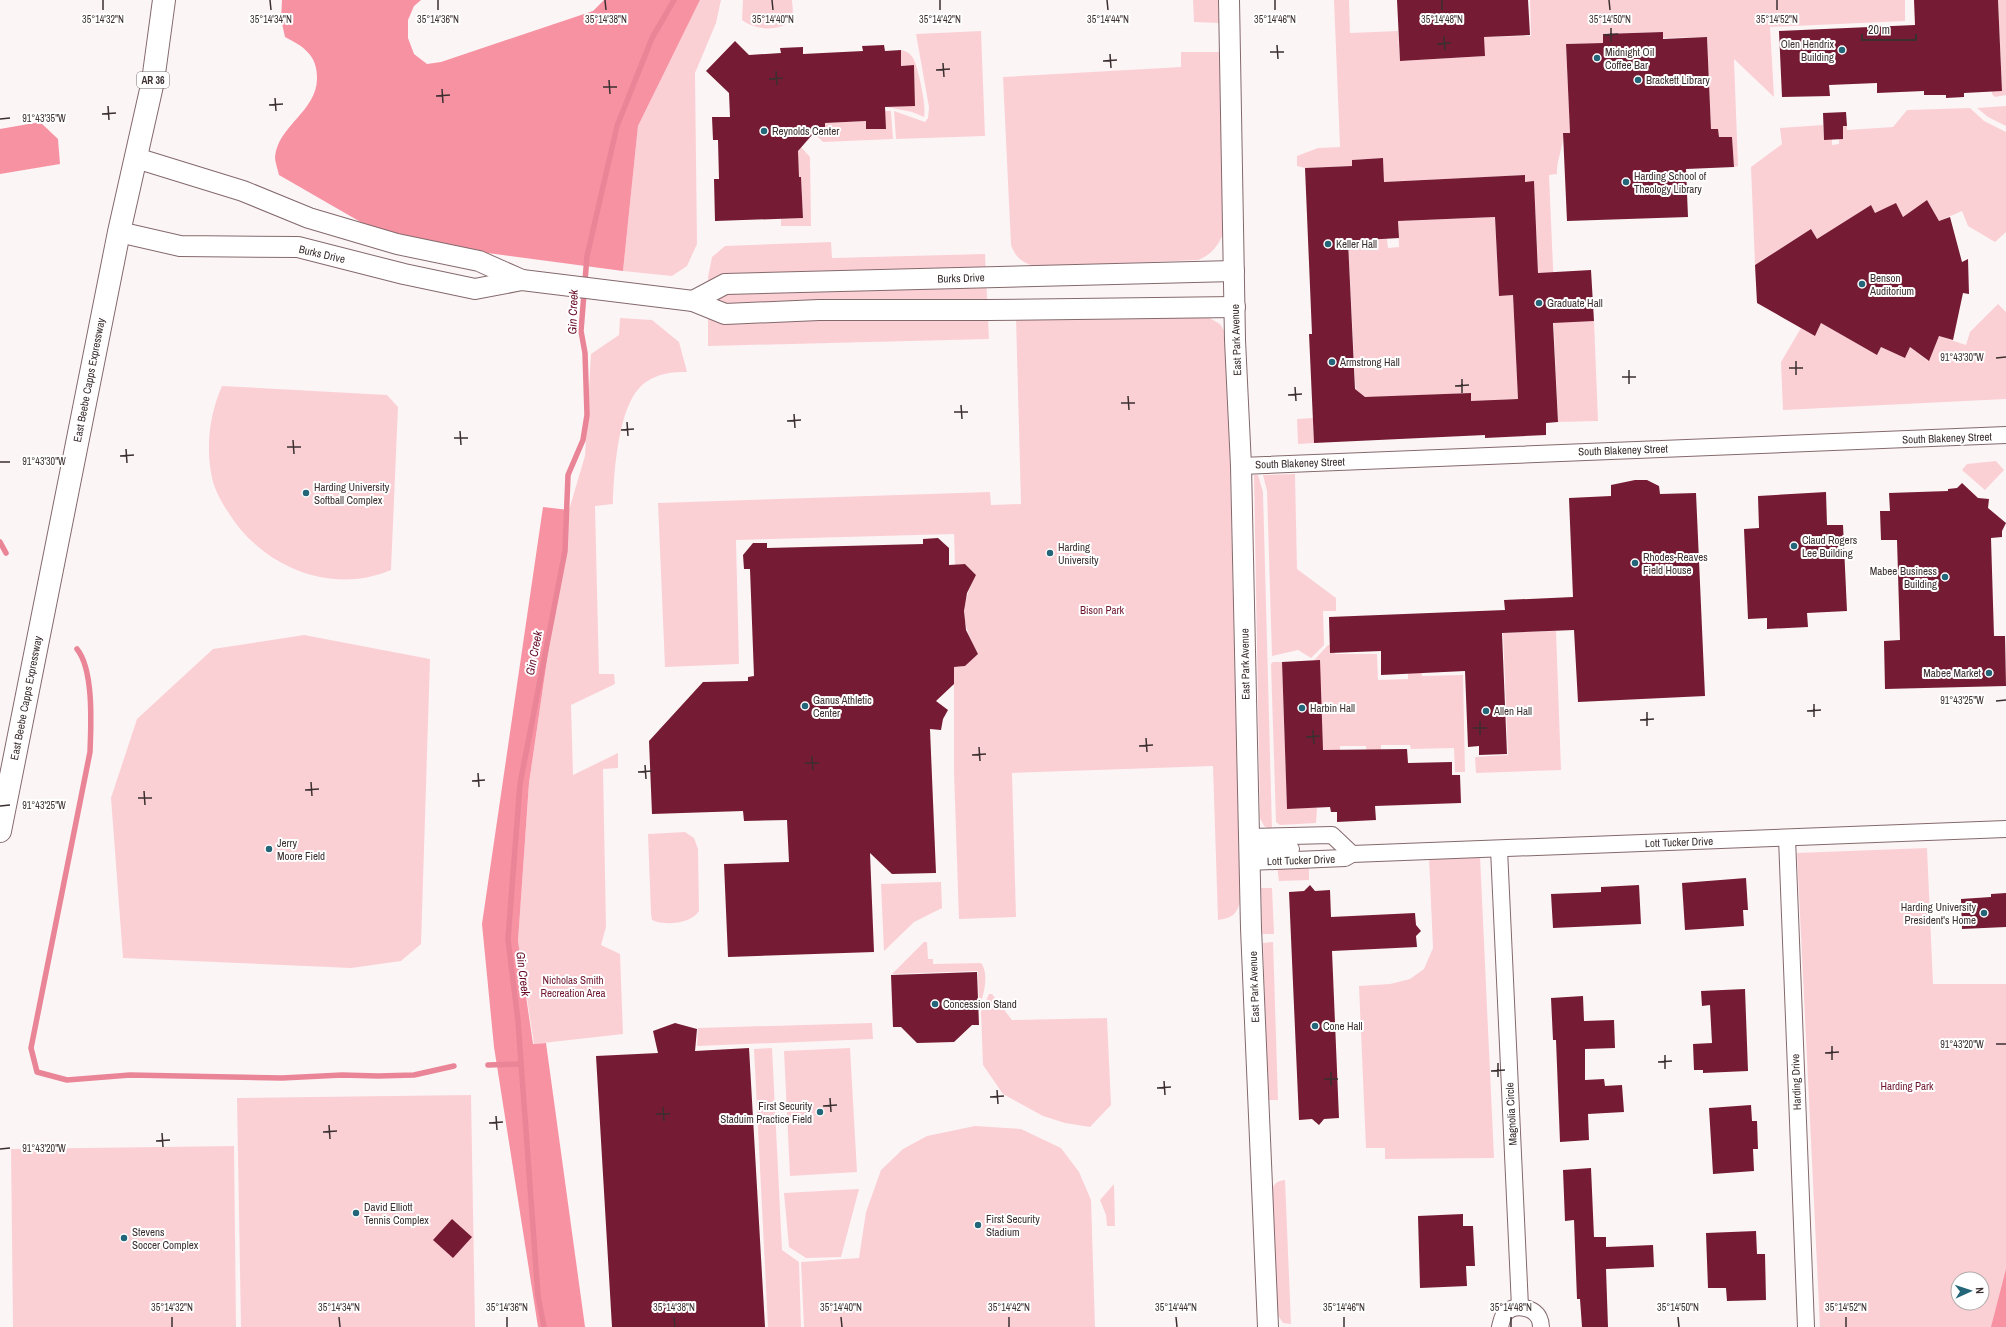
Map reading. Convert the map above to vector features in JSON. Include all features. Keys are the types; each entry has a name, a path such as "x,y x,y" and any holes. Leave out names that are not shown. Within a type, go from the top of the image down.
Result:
{"main road":[{"name":"East Beebe Capps Expressway","path":"0,831 119,232 153,80 164,0"}],"street":[{"name":"East Park Avenue","path":"1229,0 1234,307 1241,466 1249,850 1268,1327"},
{"name":"Burks Drive","path":"136,158 243,191 309,218 397,244 480,261 522,280 693,301 724,314 819,310 1000,310 1234,307"},
{"name":"Burks Drive","path":"119,232 180,246 298,247 404,274 475,289 522,280"},
{"name":"Burks Drive","path":"693,301 725,284 1234,271"},
{"name":"South Blakeney Street","path":"1241,466 2006,435"},
{"name":"Lott Tucker Drive","path":"1249,850 1348,851 1499,849 2006,829"},
{"name":"Harding Drive","path":"1787,838 1806,1327"},
{"name":"Magnolia Circle","path":"1499,849 1520,1307"},
{"path":"1500,1327 1504,1314 1512,1309 1520,1307 1532,1310 1539,1318 1541,1327"}],"green space":[{"path":"700,0 721,0 716,23 695,73 697,244 687,266 672,276 623,271 638,126"},
{"path":"743,0 792,0 792,16 783,26 776,28 761,28 754,26 742,20"},
{"path":"1193,0 1218,0 1219,23 1194,22"},
{"path":"1334,0 1349,0 1350,33 1398,31 1400,61 1484,56 1484,37 1531,36 1530,0 1905,0 1905,21 1770,27 1774,97 1734,59 1738,166 1734,167 1732,137 1719,137 1718,129 1711,129 1707,37 1663,38 1662,32 1604,34 1603,43 1566,44 1570,133 1563,133 1557,174 1549,175 1554,290 1539,290 1534,182 1525,182 1525,175 1384,182 1383,158 1352,160 1352,166 1305,168 1297,166 1297,156 1318,148 1340,147"},
{"path":"1998,0 2006,0 2006,95 1995,97 1992,94 1992,91 2002,91"},
{"path":"981,31 985,136 896,139 894,111 925,122 928,118 929,107 916,34"},
{"path":"901,50 909,54 915,62 923,96 925,112 924,117 912,112 887,107 915,105 914,65 901,66"},
{"path":"1181,52 1220,52 1223,234 1216,246 1207,256 1198,260 1038,267 1021,260 1015,254 1011,245 1003,77 1181,67"},
{"path":"2006,106 2006,126 1988,117 1977,108"},
{"path":"1970,108 1984,121 2006,132 2006,232 1995,242 1968,226 1962,211 1939,221 1927,200 1903,217 1875,213 1871,205 1817,239 1811,229 1755,265 1751,167 1782,144 1780,128 1823,125 1824,139 1832,139 1832,145 1839,144 1839,139 1843,139 1843,126 1847,126 1847,130 1893,127 1907,110"},
{"path":"885,111 891,111 893,139 823,142 814,133 819,127 825,127 825,123 866,121 867,129 885,129"},
{"path":"801,147 810,157 811,226 781,226 781,219 803,218 801,177 795,177 798,151"},
{"path":"1495,217 1499,296 1513,295 1518,399 1496,400 1471,406 1470,393 1356,398 1348,241 1387,239 1388,248 1399,247 1398,221"},
{"path":"831,242 832,258 985,254 989,339 708,346 708,277 712,257 725,246"},
{"path":"1998,304 2006,312 2006,399 1783,410 1781,362 1801,328 1815,336 1821,323 1877,355 1881,347 1905,358 1910,347 1928,361 1939,336 1966,345 1970,332"},
{"path":"1553,309 1594,321 1598,421 1558,422"},
{"name":"Bison Park","path":"1206,316 1220,324 1227,335 1240,902 1237,910 1232,916 1218,920 1213,766 1012,773 1016,917 959,919 954,772 954,667 965,666 978,654 968,633 964,615 967,597 976,575 965,564 955,565 954,534 736,540 739,664 665,667 658,503 990,492 991,505 1021,504 1016,318"},
{"name":"Nicholas Smith Recreation Area","path":"620,318 652,320 679,342 687,372 666,374 646,382 637,391 629,404 619,438 616,457 613,504 595,506 599,674 614,674 615,684 571,705 573,775 618,753 618,768 603,769 606,927 601,945 620,954 623,1034 534,1044 518,941 529,783 569,510 585,456 591,354 619,335"},
{"name":"Harding University Softball Complex","path":"222,386 387,395 398,407 391,570 368,577 344,580 321,577 299,571 278,561 259,548 242,531 219,497 213,482 209,458 211,421"},
{"path":"1313,418 1314,443 1298,444 1297,419"},
{"path":"1996,461 2004,470 1985,490 1962,470 1967,464"},
{"path":"1295,474 1297,569 1336,598 1336,611 1323,611 1324,645 1311,658 1298,650 1272,656 1267,491 1263,475"},
{"path":"1254,475 1258,475 1263,492 1272,830 1264,826 1260,818"},
{"path":"1556,631 1561,770 1476,773 1475,757 1508,755 1503,633"},
{"name":"Jerry Moore Field","path":"304,635 430,659 421,944 401,961 351,968 123,958 111,798 137,719 213,649"},
{"path":"1328,645 1334,645 1335,654 1377,654 1378,680 1408,679 1408,656 1421,656 1422,676 1463,675 1465,772 1455,772 1454,748 1411,749 1410,745 1381,745 1381,761 1367,761 1366,746 1340,746 1341,765 1323,766 1307,668"},
{"path":"1273,662 1282,662 1287,808 1317,808 1316,823 1280,825 1276,822 1271,664"},
{"path":"685,832 694,838 698,849 699,911 690,919 677,923 657,922 652,920 651,914 648,834"},
{"name":"Harding Park","path":"1927,848 1933,984 2006,984 2006,1327 1820,1327 1797,853"},
{"path":"1480,856 1494,1158 1385,1159 1385,1148 1366,1148 1359,986 1390,984 1410,979 1424,969 1433,948 1429,857"},
{"path":"1309,865 1309,880 1279,881 1277,866"},
{"path":"941,882 942,908 914,922 884,951 881,884"},
{"path":"1261,888 1272,888 1274,934 1262,934"},
{"path":"924,942 927,942 928,959 933,959 933,964 981,963 984,968 985,979 984,992 979,1009 978,971 892,974"},
{"path":"1273,942 1278,1100 1268,1100 1263,943"},
{"path":"989,994 992,994 1012,1020 1107,1018 1111,1105 1090,1127 1065,1123 1043,1116 1003,1094 983,1065 981,1012"},
{"path":"872,1023 873,1039 697,1046 698,1028"},
{"path":"772,1048 782,1250 799,1262 801,1327 768,1327 754,1049"},
{"name":"First Security Staduim Practice Field","path":"850,1048 857,1172 790,1176 784,1051"},
{"name":"David Elliott Tennis Complex","path":"471,1095 475,1327 241,1327 237,1098"},
{"name":"First Security Stadium","path":"975,1126 1021,1129 1061,1148 1079,1172 1091,1200 1095,1327 804,1327 801,1262 859,1258 866,1212 881,1170 903,1149 927,1136"},
{"name":"Stevens Soccer Complex","path":"234,1146 236,1327 13,1327 11,1149"},
{"path":"1285,1180 1291,1324 1283,1323 1276,1312 1271,1194 1275,1184 1279,1181"},
{"path":"1114,1184 1115,1226 1107,1226 1106,1215 1100,1200"},
{"path":"859,1189 841,1257 806,1258 789,1247 784,1193"}],"shaded area":[{"path":"282,0 421,0 414,6 408,20 408,38 414,54 427,64 441,62 593,11 604,0 700,0 638,126 623,271 480,252 371,228 279,175 275,157 278,146 283,136 305,109 311,99 316,89 317,77 315,63 308,52 298,44 285,37 281,19"},
{"path":"40,122 58,139 60,164 0,174 0,129"},
{"path":"543,507 569,510 529,783 518,941 533,1044 546,1043 585,1327 538,1327 494,1047 482,924"},
{"path":"2006,1269 2006,1327 1991,1327"}],"building":[{"path":"1397,0 1528,0 1530,35 1484,37 1485,56 1400,61"},
{"path":"1914,0 1998,0 2002,91 1964,93 1964,97 1946,98 1946,95 1924,95 1924,91 1877,93 1877,83 1829,85 1830,96 1782,97 1779,31 1915,25"},
{"path":"1663,32 1663,39 1707,37 1711,129 1718,129 1719,137 1732,137 1734,167 1686,169 1688,217 1567,221 1563,133 1570,133 1566,44 1603,43 1603,34"},
{"name":"Reynolds Center","path":"735,41 749,55 781,53 780,48 803,47 803,54 863,51 862,46 884,45 885,51 901,50 901,66 914,65 915,106 885,107 886,129 866,129 866,121 825,123 825,127 819,127 798,151 803,218 715,221 714,179 719,179 718,140 713,140 712,117 730,117 729,93 706,71"},
{"path":"1846,112 1847,126 1843,126 1843,139 1824,140 1823,113"},
{"path":"1383,158 1384,182 1525,175 1525,182 1534,181 1538,273 1591,270 1594,321 1553,323 1558,422 1546,423 1546,435 1485,438 1485,435 1314,443 1309,334 1312,334 1305,168 1352,166 1352,160","holes":["1495,217 1499,296 1513,295 1518,399 1471,401 1471,393 1365,397 1355,389 1348,241 1399,238 1398,221"]},
{"name":"Benson Auditorium","path":"1927,200 1939,221 1950,217 1962,262 1968,259 1969,294 1963,293 1953,340 1939,336 1929,361 1910,347 1905,358 1881,347 1877,355 1821,323 1815,336 1757,303 1755,265 1811,229 1817,239 1871,205 1875,213 1896,203 1903,217"},
{"name":"Rhodes-Reaves Field House","path":"1635,480 1647,480 1659,486 1660,494 1696,493 1705,696 1578,702 1574,630 1502,633 1507,754 1479,755 1479,746 1468,747 1465,671 1381,675 1381,651 1330,653 1329,617 1505,610 1504,600 1573,597 1569,498 1611,496 1611,485"},
{"name":"Mabee Business Building","path":"1962,483 1978,498 1989,499 1988,508 2006,523 2002,531 2002,537 1991,538 1994,636 2005,636 2006,686 1885,689 1884,641 1900,640 1897,540 1881,540 1880,511 1890,511 1889,493 1948,491 1948,489 1957,488"},
{"name":"Claud Rogers Lee Building","path":"1826,492 1827,525 1843,525 1847,611 1807,613 1808,627 1767,629 1767,618 1748,619 1744,529 1759,528 1758,496"},
{"name":"Ganus Athletic Center","path":"938,538 949,548 949,565 965,564 976,575 967,593 964,611 966,630 978,654 965,666 954,667 954,684 936,701 948,710 943,719 941,730 930,729 936,873 892,874 870,853 874,952 728,957 724,864 789,862 787,820 744,821 743,811 652,814 649,741 703,682 748,681 748,677 754,676 750,569 744,569 743,555 753,543 767,543 767,548 923,544 923,539"},
{"name":"Harbin Hall","path":"1320,660 1323,750 1407,749 1408,763 1452,762 1452,775 1460,775 1461,803 1375,806 1376,820 1337,822 1337,812 1331,812 1330,807 1287,809 1282,662"},
{"path":"1746,878 1748,910 1743,910 1744,926 1685,930 1682,883"},
{"name":"Cone Hall","path":"1310,885 1315,891 1330,890 1331,917 1415,913 1416,925 1421,931 1416,936 1417,947 1332,951 1339,1118 1324,1119 1319,1125 1312,1119 1299,1120 1289,892 1304,891"},
{"path":"1639,885 1641,924 1553,928 1551,894 1601,892 1601,887"},
{"name":"Harding University President's Home","path":"2006,893 2006,927 1962,929 1961,899 1991,897 1991,894"},
{"name":"Concession Stand","path":"977,972 979,1025 972,1025 954,1042 917,1043 901,1027 893,1027 891,975"},
{"path":"1745,989 1748,1071 1703,1073 1703,1070 1694,1070 1693,1044 1712,1043 1710,1005 1702,1006 1701,991"},
{"path":"1583,996 1584,1021 1614,1020 1615,1048 1585,1049 1585,1080 1604,1079 1605,1086 1622,1085 1624,1112 1588,1114 1589,1140 1560,1142 1556,1040 1553,1040 1551,998"},
{"path":"675,1023 697,1029 695,1051 749,1048 765,1327 612,1327 596,1056 658,1053 653,1031"},
{"path":"1751,1105 1752,1121 1757,1121 1758,1149 1753,1149 1754,1171 1713,1174 1709,1108"},
{"path":"1591,1168 1594,1237 1606,1237 1606,1247 1653,1245 1654,1267 1606,1269 1608,1327 1582,1327 1580,1299 1577,1299 1574,1220 1565,1221 1563,1170"},
{"path":"1463,1214 1463,1226 1473,1226 1475,1266 1466,1266 1467,1286 1420,1288 1418,1216"},
{"path":"452,1219 472,1237 453,1258 433,1240"},
{"path":"1756,1231 1757,1254 1765,1254 1766,1300 1727,1301 1726,1288 1708,1288 1706,1233"}],"waterway":[{"name":"Gin Creek","path":"544,1327 538,1296 518,1021 508,939 520,784 565,551 568,475 583,440 587,415 585,353 581,331 587,256 617,126 652,38 674,0"},
{"path":"0,542 6,553"},
{"path":"77,649 82,658 89,684 91,713 90,752 31,1048 37,1072 67,1080 130,1075 282,1078 342,1075 414,1075 454,1066"},
{"path":"488,1065 521,1064"}],"place":[{"name":"Olen Hendrix Building","path":"1842,50"},
{"name":"Midnight Oil Coffee Bar","path":"1597,58"},
{"name":"Brackett Library","path":"1638,80"},
{"name":"Reynolds Center","path":"764,131"},
{"name":"Harding School of Theology Library","path":"1626,182"},
{"name":"Keller Hall","path":"1328,244"},
{"name":"Benson Auditorium","path":"1862,284"},
{"name":"Graduate Hall","path":"1539,303"},
{"name":"Armstrong Hall","path":"1332,362"},
{"name":"Harding University Softball Complex","path":"306,493"},
{"name":"Claud Rogers Lee Building","path":"1794,546"},
{"name":"Harding University","path":"1050,553"},
{"name":"Rhodes-Reaves Field House","path":"1635,563"},
{"name":"Mabee Business Building","path":"1945,577"},
{"name":"Mabee Market","path":"1989,673"},
{"name":"Ganus Athletic Center","path":"805,706"},
{"name":"Harbin Hall","path":"1302,708"},
{"name":"Allen Hall","path":"1486,711"},
{"name":"Jerry Moore Field","path":"269,849"},
{"name":"Harding University President's Home","path":"1984,913"},
{"name":"Concession Stand","path":"935,1004"},
{"name":"Cone Hall","path":"1315,1026"},
{"name":"First Security Staduim Practice Field","path":"820,1112"},
{"name":"David Elliott Tennis Complex","path":"356,1213"},
{"name":"First Security Stadium","path":"978,1225"},
{"name":"Stevens Soccer Complex","path":"124,1238"}]}
